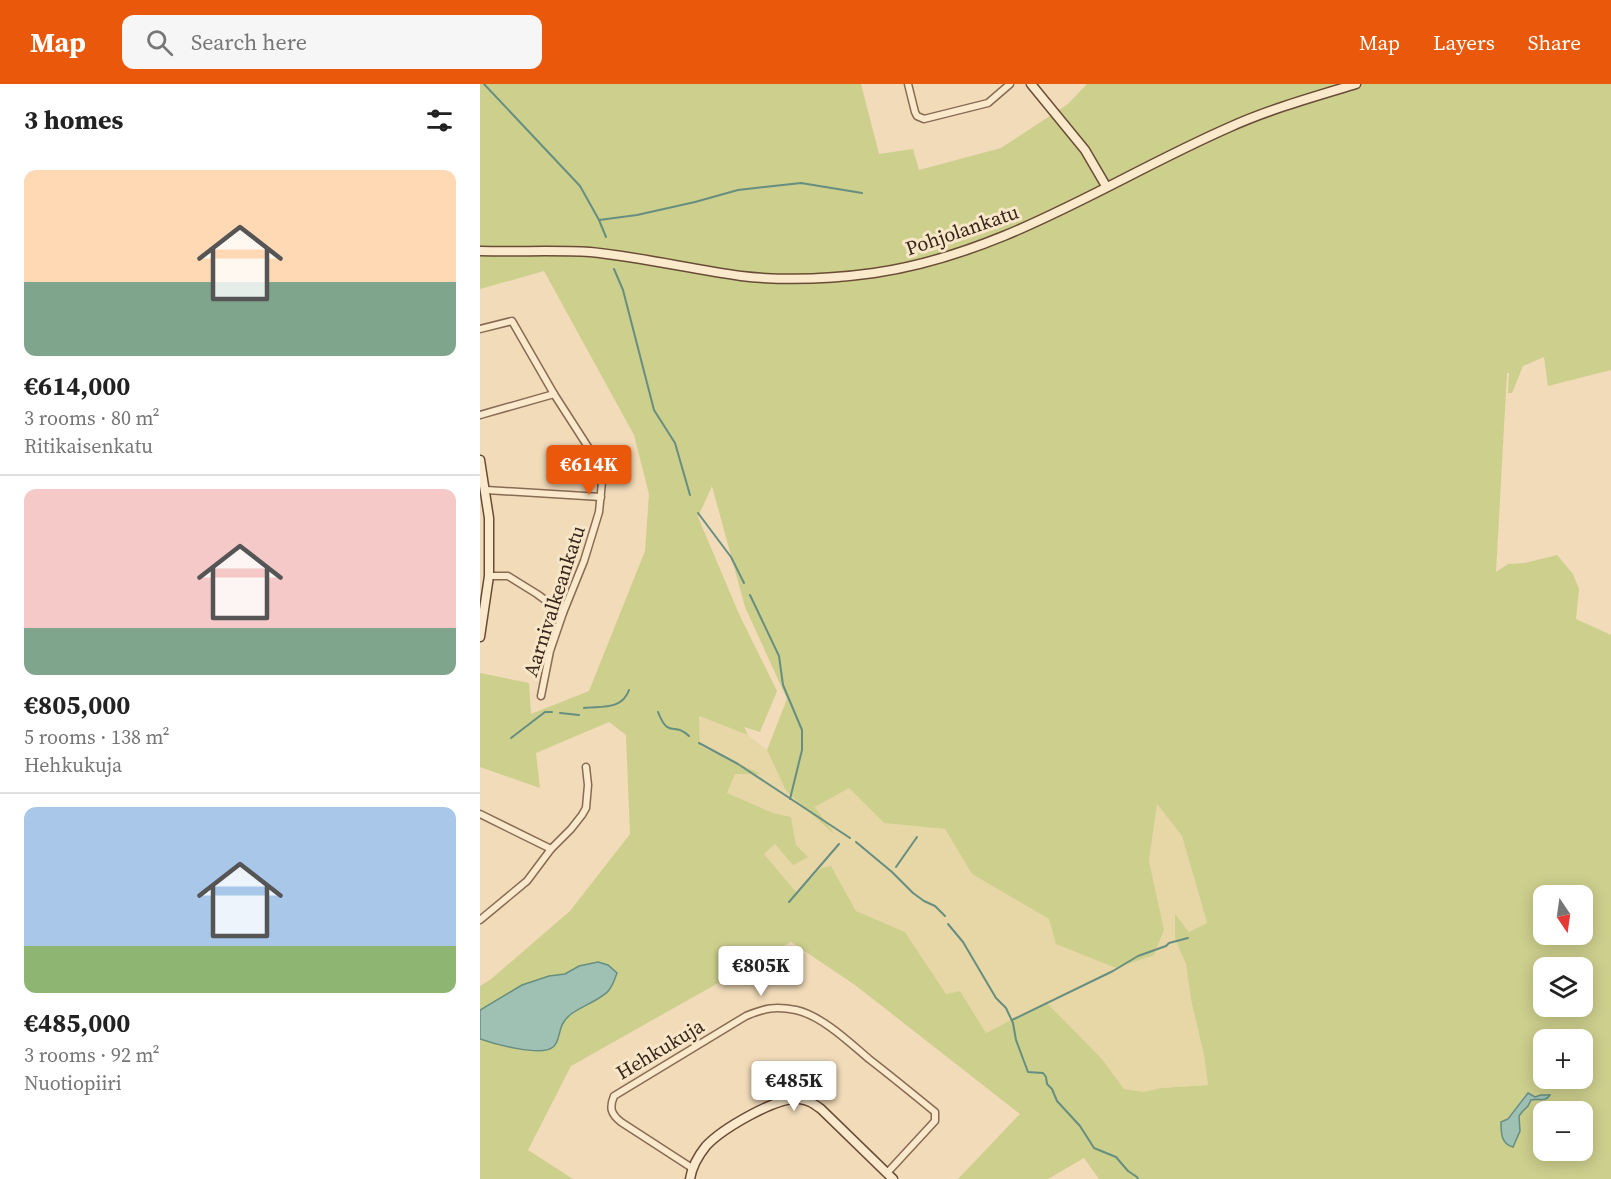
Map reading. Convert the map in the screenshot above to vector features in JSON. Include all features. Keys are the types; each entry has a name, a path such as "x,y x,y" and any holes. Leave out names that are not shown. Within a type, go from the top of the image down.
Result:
{"main road":[{"path":"1031,84 1085,150 1106,186"},
{"name":"Pohjolankatu","path":"480,251 589,252 741,276 782,278 841,277 907,267 959,253 1023,229 1106,186 1232,126 1291,103 1356,84"},
{"path":"480,460 489,518 489,576 480,637"},
{"path":"690,1179 692,1168 706,1146 724,1131 769,1105 798,1098 809,1101 821,1109 890,1176"}],"street":[{"path":"908,84 915,112 917,116 924,119 988,103 1010,84"},
{"name":"Aarnivalkeankatu","path":"480,329 512,321 554,394 599,464 602,482 599,512 584,561 550,651 541,696"},
{"path":"480,415 554,394"},
{"path":"486,490 601,497"},
{"path":"489,576 508,576 563,613"},
{"path":"480,920 527,881 586,808 588,785 586,767"},
{"path":"480,814 551,849"},
{"path":"480,909 487,914"},
{"name":"Hehkukuja","path":"692,1168 614,1117 611,1103 614,1096 746,1016 765,1008 780,1008 798,1011 816,1019 844,1038 934,1112 935,1121 890,1176"}],"shaded area":[{"path":"699,716 748,735 767,750 786,791 832,832 815,807 849,787 884,823 945,829 972,874 1049,919 1154,955 1164,931 1149,861 1157,804 1182,836 1207,924 1189,932 1175,916 1175,939 1186,964 1208,1085 1161,1088 1144,1092 1124,1089 1102,1059 1046,1002 986,1033 960,991 946,994 905,932 856,911 831,866 821,868 797,893 764,854 775,844 807,857 796,845 791,817 773,813 727,793 735,774 759,774 700,746"},
{"path":"598,962 608,965 617,973 612,986 602,997 574,1012 566,1019 553,1047 539,1051 529,1050 480,1039 480,1010 522,985 549,976 565,974 579,966"},
{"path":"1528,1093 1535,1097 1550,1095 1544,1100 1531,1100 1519,1116 1520,1131 1513,1147 1509,1146 1504,1141 1501,1122 1508,1119"}],"green space":[{"path":"480,84 861,84 879,154 913,149 919,170 1001,148 1068,104 1087,84 1611,84 1611,370 1548,386 1544,357 1523,366 1512,393 1508,393 1509,373 1507,373 1496,572 1508,564 1525,563 1557,555 1573,574 1579,589 1576,619 1611,635 1611,1179 1099,1179 1084,1158 1048,1179 958,1179 1020,1114 855,985 791,942 571,1066 528,1150 573,1179 480,1179 480,1039 530,1050 553,1048 558,1040 560,1026 569,1016 609,991 579,966 565,974 549,976 480,1010 480,986 570,911 630,834 626,735 609,722 536,753 540,788 480,767 480,673 529,683 531,714 589,691 645,551 649,494 634,435 544,271 480,289","holes":["712,486 745,607 787,699 767,750 786,791 835,835 815,807 849,788 884,823 945,829 972,874 1049,919 1056,944 1116,968 1154,955 1164,930 1149,861 1157,804 1182,836 1207,923 1189,932 1175,914 1175,939 1186,964 1208,1085 1161,1088 1144,1092 1124,1089 1102,1059 1046,1002 986,1033 960,991 946,994 905,932 856,911 831,866 821,868 797,893 764,854 775,844 793,865 808,857 796,845 791,817 773,813 727,793 735,774 761,774 700,746 699,716 748,735 744,727 760,732 777,691 739,614 698,517","1526,1094 1534,1097 1546,1096 1531,1100 1519,1116 1520,1131 1513,1147 1501,1122 1507,1119"]}],"waterway":[{"path":"484,84 580,186 606,237"},
{"path":"599,220 637,215 738,190 801,183 862,193"},
{"path":"614,269 623,290 654,410 675,443 690,495"},
{"path":"698,513 731,557 744,583"},
{"path":"750,595 779,656 783,685 802,730 802,750 790,799"},
{"path":"584,708 611,706 622,701 629,690"},
{"path":"511,738 545,712 552,712"},
{"path":"658,712 665,725 689,736"},
{"path":"560,713 579,715"},
{"path":"699,743 738,764 850,838"},
{"path":"896,867 917,837"},
{"path":"856,842 913,893 935,906 945,916"},
{"path":"789,902 839,844"},
{"path":"948,924 963,942 996,998 1006,1008 1028,1072 1043,1073 1057,1101 1080,1126 1094,1148 1116,1157 1138,1179"},
{"path":"1012,1020 1113,971 1138,956 1188,938"}]}
